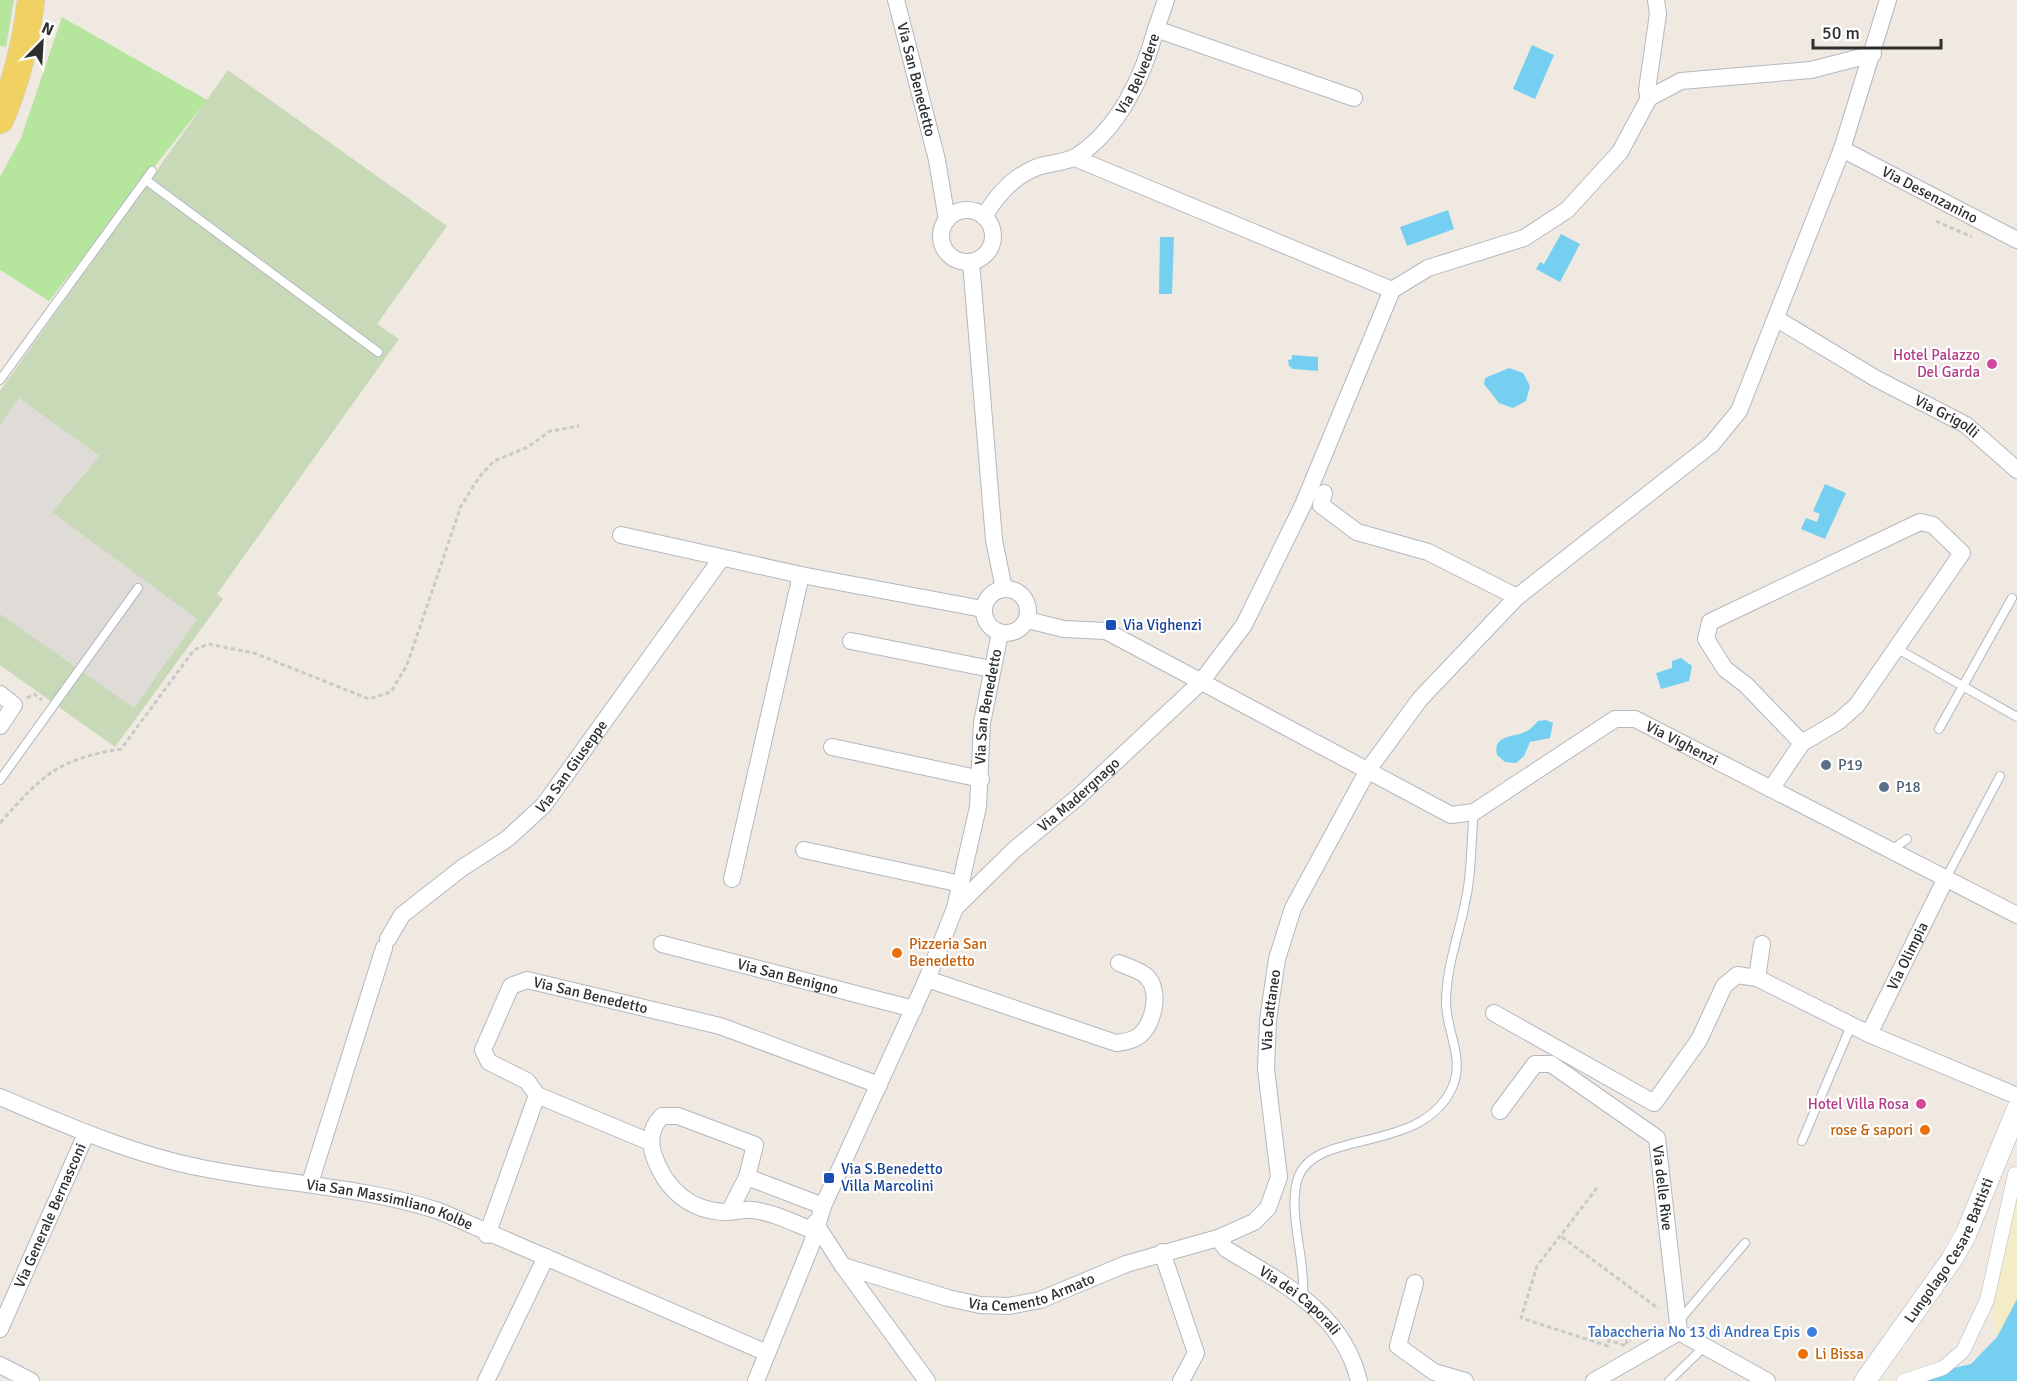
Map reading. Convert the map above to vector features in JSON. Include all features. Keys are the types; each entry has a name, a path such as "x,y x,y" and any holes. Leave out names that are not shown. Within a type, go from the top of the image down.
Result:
{"main road":[{"path":"0,120 16,81 31,0"}],"street":[{"name":"Via San Benedetto","path":"896,0 937,160 947,220 941,231 942,243 948,254 959,261 971,262"},
{"path":"1156,29 1166,0"},
{"path":"1649,98 1647,90 1658,14 1656,0"},
{"name":"Via Cattaneo","path":"1218,1238 1254,1222 1268,1208 1279,1177 1266,1069 1268,1020 1276,959 1293,908 1368,770 1420,699 1517,597 1712,444 1739,411 1842,149 1888,0"},
{"name":"Via Belvedere","path":"984,217 991,205 1011,184 1033,169 1075,158 1094,143 1126,105 1156,29 1354,98"},
{"path":"1075,158 1392,290 1428,268 1524,238 1567,210 1620,152 1649,98 1681,81 1810,70 1873,54"},
{"name":"Via Desenzanino","path":"1842,149 2017,240"},
{"name":"Via San Benedetto","path":"937,160 965,210"},
{"path":"947,220 955,213 965,210 984,217 992,231 993,239 986,254 971,262 994,540 1004,589"},
{"name":"Via Madergnago","path":"955,908 1014,850 1078,797 1201,682 1244,625 1286,541 1353,387 1392,290"},
{"name":"Via Grigolli","path":"1777,319 1875,378 1966,425 2017,470"},
{"path":"1324,493 1321,505 1357,532 1428,552 1517,597"},
{"path":"1771,789 1802,744 1839,721 1857,705 1962,553 1933,525 1920,522 1710,622 1706,639 1725,669 1746,685 1802,744"},
{"path":"621,535 721,559 983,609 988,597 1004,589 1013,590 1027,602 1027,620 1064,629 1106,632 1451,815 1474,812"},
{"name":"Via San Giuseppe","path":"310,1183 386,944 402,915 462,868 507,839 544,805 721,559"},
{"path":"732,879 801,575"},
{"name":"Via San Benedetto","path":"983,609 985,620 991,628 1000,633 1019,630 1027,620"},
{"name":"Via San Benedetto","path":"756,1381 823,1206 927,979 955,908 978,807 982,723 1000,633"},
{"path":"851,641 991,669"},
{"path":"0,694 14,705 0,726"},
{"name":"Via Vighenzi","path":"1474,812 1615,719 1635,719 2017,915"},
{"path":"832,747 981,779"},
{"path":"804,850 961,884"},
{"name":"Via Olimpia","path":"1869,1034 1913,956 1946,878"},
{"name":"Via San Benigno","path":"662,944 914,1008"},
{"path":"1757,978 1762,944"},
{"path":"927,979 1116,1043 1130,1041 1141,1035 1155,1006 1151,984 1145,975 1119,963"},
{"path":"1494,1013 1654,1103 1699,1040 1724,986 1737,975 1757,978 1851,1026 2017,1096"},
{"name":"Via San Benedetto","path":"537,1095 527,1081 489,1062 483,1050 511,986 527,980 720,1026 879,1085"},
{"name":"Via delle Rive","path":"1500,1111 1535,1064 1551,1064 1657,1138 1678,1328"},
{"path":"487,1234 537,1095 650,1142"},
{"name":"Via San Massimliano Kolbe","path":"0,1097 86,1134 200,1168 310,1183 403,1200 439,1211 487,1234 546,1257 767,1353"},
{"name":"Lungolago Cesare Battisti","path":"1865,1381 1952,1259 1966,1234 2017,1110"},
{"path":"729,1212 747,1176 755,1145 678,1116 662,1116 652,1130 650,1142 659,1173 672,1189 689,1203 710,1210 729,1212 750,1209 767,1212 814,1232 843,1266 927,1381"},
{"name":"Via Generale Bernasconi","path":"0,1329 86,1134"},
{"path":"1904,1381 1943,1368 1963,1351 1987,1300 2015,1174"},
{"path":"747,1176 823,1206"},
{"name":"Via Cemento Armato","path":"843,1266 948,1298 980,1305 1009,1306 1040,1300 1162,1252 1218,1238"},
{"name":"Via dei Caporali","path":"1218,1238 1226,1249 1303,1296 1331,1324 1355,1365 1359,1381"},
{"path":"1162,1252 1196,1353 1181,1381"},
{"path":"486,1381 546,1257"},
{"path":"1414,1283 1398,1346 1434,1372 1465,1381"},
{"path":"1594,1381 1651,1348 1678,1328 1767,1381"},
{"path":"0,1365 31,1381"}],"lane":[{"path":"0,380 152,171"},
{"path":"146,180 378,352"},
{"path":"0,780 138,588"},
{"path":"1939,729 2012,598"},
{"path":"1896,648 2017,717"},
{"path":"1946,878 2000,776"},
{"path":"1303,1296 1295,1202 1299,1177 1312,1160 1331,1149 1406,1131 1438,1111 1452,1088 1458,1068 1446,1003 1447,976 1467,893 1474,812"},
{"path":"1891,850 1907,839"},
{"path":"1802,1140 1851,1026"},
{"path":"1678,1328 1745,1243"},
{"path":"1669,1381 1705,1345"}],"path":[{"path":"0,823 38,780 55,768 90,754 121,749 195,650 208,644 254,653 369,699 390,692 407,665 461,506 480,476 494,460 528,447 549,431 579,426"},
{"path":"34,694 46,704"},
{"path":"1597,1188 1562,1238 1538,1266 1521,1318 1608,1346 1609,1340 1626,1346 1627,1340 1651,1348"},
{"path":"1562,1238 1678,1328"}],"green space":[{"path":"0,0 14,0 6,47 0,46"},
{"path":"62,17 207,100 49,301 0,270 0,177 21,138"},
{"path":"228,70 447,226 377,324 399,339 217,594 223,599 115,747 0,665 0,391"}],"sand":[{"path":"2017,1190 2017,1299 1997,1337 1993,1311"}],"shaded area":[{"path":"19,398 100,456 52,512 197,619 134,708 0,614 0,425"}],"water":[{"path":"1532,45 1554,55 1535,99 1513,89"},
{"path":"1448,210 1454,229 1407,246 1400,227"},
{"path":"1561,234 1580,244 1560,282 1536,269 1540,262 1544,264"},
{"path":"1160,237 1174,237 1172,294 1159,294"},
{"path":"1292,355 1318,357 1318,371 1293,369 1289,366 1288,360 1292,359"},
{"path":"1509,368 1523,373 1530,386 1526,401 1513,408 1499,403 1484,384 1485,378"},
{"path":"1825,484 1846,493 1825,539 1801,529 1806,518 1817,522 1820,514 1813,511"},
{"path":"1681,658 1692,666 1689,681 1661,689 1656,673 1672,668 1672,661"},
{"path":"1546,720 1553,723 1550,738 1530,742 1524,756 1516,763 1505,762 1497,755 1496,748 1501,740 1527,731 1538,721"},
{"path":"2017,1299 2017,1381 1923,1381 1941,1371 1971,1364 1997,1337"}],"place":[{"name":"Hotel Palazzo Del Garda","path":"1992,364"},
{"name":"Via Vighenzi","path":"1111,625"},
{"name":"P19","path":"1826,765"},
{"name":"P18","path":"1884,787"},
{"name":"Pizzeria San Benedetto","path":"897,953"},
{"name":"Hotel Villa Rosa","path":"1921,1104"},
{"name":"rose & sapori","path":"1925,1130"},
{"name":"Via S.Benedetto Villa Marcolini","path":"829,1178"},
{"name":"Tabaccheria No 13 di Andrea Epis","path":"1812,1332"},
{"name":"Li Bissa","path":"1803,1354"}]}
